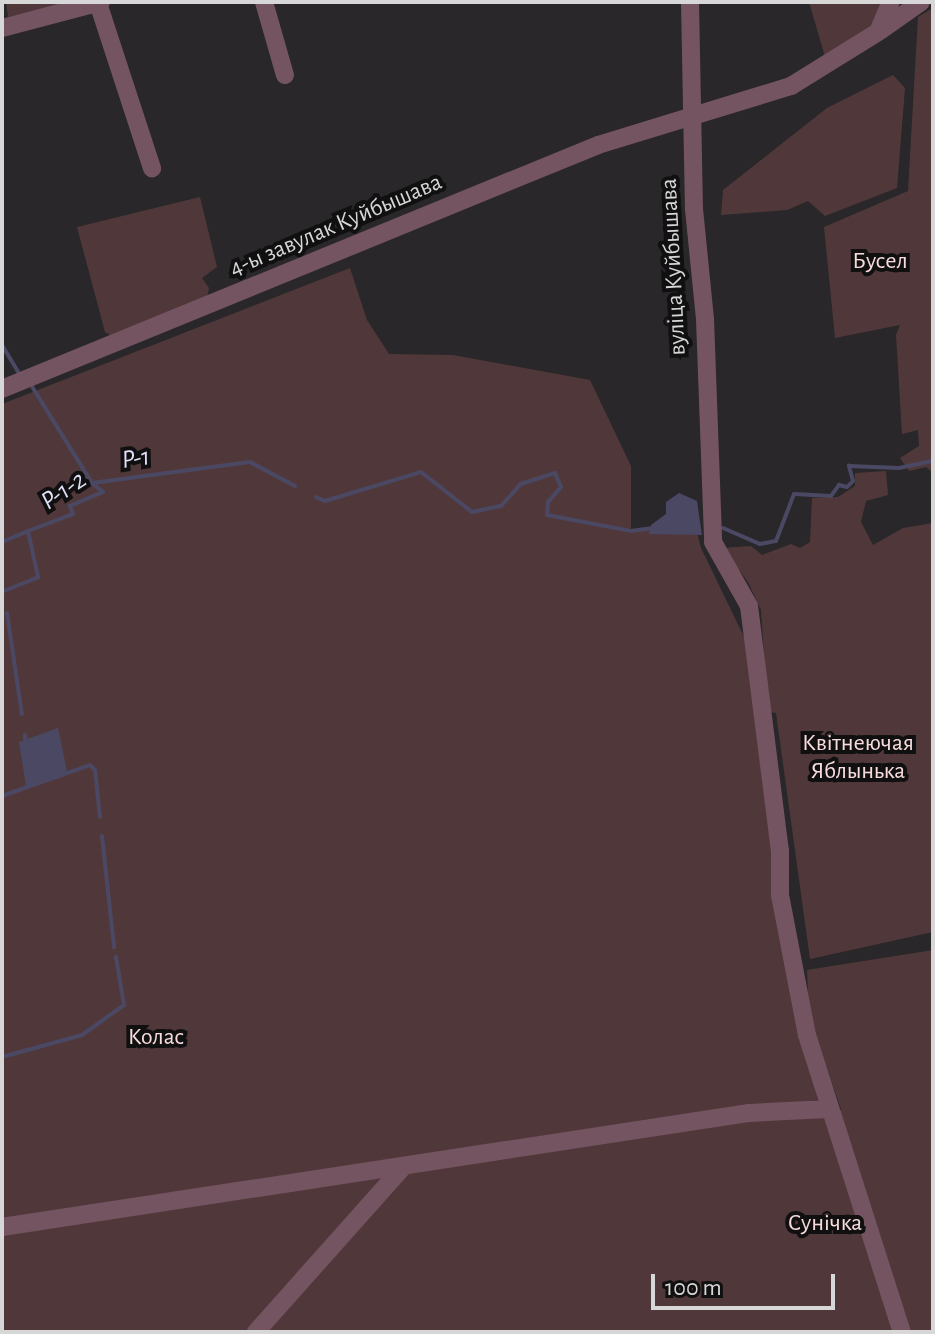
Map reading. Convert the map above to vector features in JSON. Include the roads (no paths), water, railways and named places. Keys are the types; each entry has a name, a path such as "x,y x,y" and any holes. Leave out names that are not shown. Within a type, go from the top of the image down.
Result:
{"street":[{"path":"2,28 99,2 152,168"},
{"path":"264,2 285,75"},
{"name":"вуліца Куйбышава","path":"690,2 692,117 705,319 706,449 713,472 712,528 718,555 749,606 780,851 780,895 807,1035 828,1109 902,1332"},
{"path":"878,32 891,2"},
{"name":"4-ы завулак Куйбышава","path":"2,389 438,207 598,145 791,86 921,2"},
{"path":"2,1227 749,1113 828,1109"},
{"path":"256,1332 402,1168"}],"waterway":[{"name":"P-1","path":"2,345 19,373"},
{"name":"P-1","path":"31,385 92,483 250,462 295,486"},
{"path":"723,528 760,544 776,541 794,494 831,496 839,485 847,487 853,481 849,466 899,468 933,461"},
{"path":"316,497 325,501 421,472 472,512 501,506 521,484 555,473 561,487 548,502 547,515 631,531 653,528"},
{"name":"P-1-2","path":"4,591 38,577 28,531 73,514 70,506 103,492 92,483"},
{"path":"2,542 28,531"},
{"name":"P-1-2","path":"7,613 22,714"},
{"name":"P-1-2","path":"25,735 26,746"},
{"path":"2,796 90,765 95,770 100,817"},
{"path":"102,836 114,947"},
{"path":"2,1057 82,1035 124,1005 116,957"}],"park label":[{"name":"Бусел","path":"880,262"},
{"name":"Квітнеючая Яблынька","path":"858,758"},
{"name":"Колас","path":"156,1038"},
{"name":"Сунічка","path":"825,1224"}]}
